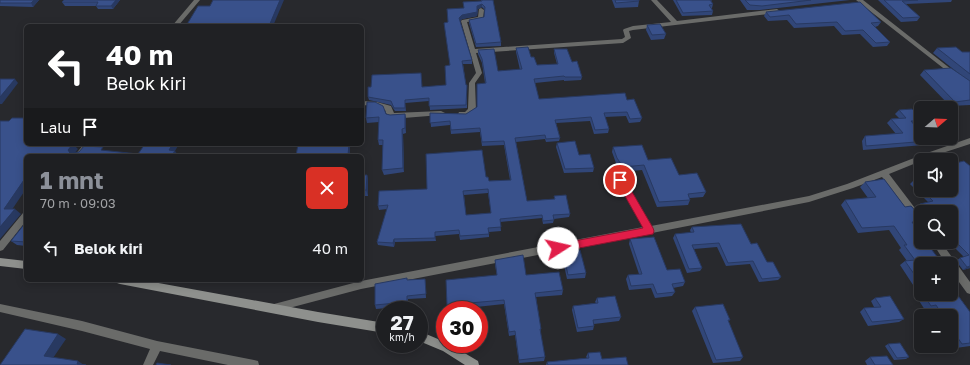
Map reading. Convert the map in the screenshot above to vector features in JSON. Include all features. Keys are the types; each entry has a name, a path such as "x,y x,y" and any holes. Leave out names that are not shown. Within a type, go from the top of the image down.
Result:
{"main road":[{"path":"0,262 24,265"},
{"path":"131,282 376,327"},
{"path":"428,340 447,348 474,365"}],"street":[{"path":"177,24 197,0"},
{"path":"654,0 675,23"},
{"path":"858,2 970,87"},
{"path":"364,103 377,104 388,108 391,116 431,113 466,114 472,110 472,83 479,73 464,20 481,18 481,10"},
{"path":"472,51 623,41 628,38 626,30 784,10"},
{"path":"274,308 346,288 649,231 809,199 842,190 946,148 970,140"},
{"path":"80,154 86,146"},
{"path":"613,167 649,231"},
{"path":"884,174 914,213"},
{"path":"0,247 24,217"},
{"path":"941,249 970,290"},
{"path":"0,308 82,326 157,346 254,365"},
{"path":"148,365 157,346"}],"building":[{"path":"0,0 34,0 31,3 0,3"},
{"path":"64,0 116,0 111,6 96,6 98,2 62,2"},
{"path":"213,0 280,0 270,24 187,24 198,6 210,6"},
{"path":"493,0 501,42 476,44 469,20 484,17 485,7 482,4 477,6 477,12 462,15 459,18 472,60 462,61 467,85 466,105 429,106 429,98 405,100 405,108 394,108 391,101 368,97 368,87 371,87 372,75 421,73 422,87 446,85 445,66 450,65 444,23 448,22 447,9 464,8 463,2"},
{"path":"615,0 639,0 639,1 616,3"},
{"path":"676,0 710,0 713,4 709,5 713,11 683,13"},
{"path":"745,0 811,0 762,6 750,5"},
{"path":"884,0 918,0 902,1 920,17 903,18"},
{"path":"860,2 881,22 871,23 890,42 876,43 863,30 845,31 837,22 796,24 789,15 770,17 766,12"},
{"path":"660,24 666,34 652,35 647,25"},
{"path":"528,47 531,57 534,57 537,65 558,64 554,49 567,49 572,62 577,61 582,77 564,76 534,79 539,99 625,93 627,100 634,99 642,118 630,119 627,112 604,113 609,129 595,130 591,117 555,120 560,138 546,139 545,135 515,138 527,201 555,199 554,196 566,195 570,214 553,215 554,220 543,221 542,215 500,219 501,227 488,228 489,234 460,236 459,230 435,232 435,238 394,239 393,243 377,242 388,205 378,206 379,191 427,189 426,154 482,150 486,177 488,177 489,181 511,180 504,141 482,142 480,128 451,130 450,121 430,123 430,113 466,114 477,107 477,84 486,83 482,59 478,50 494,49 498,71 522,69 516,48","holes":["488,189 491,213 466,215 463,191"]},
{"path":"956,47 962,52 970,52 970,74 937,48"},
{"path":"951,68 970,81 970,100 954,101 924,70"},
{"path":"0,79 15,79 0,97"},
{"path":"367,102 375,102 383,106 386,114 405,114 405,128 402,129 403,168 382,170 383,140 378,140 379,117 366,118"},
{"path":"912,109 914,111 914,121 911,121 914,125 914,142 866,146 865,136 903,133 891,119 906,118 899,110"},
{"path":"12,118 24,118 24,146 71,146 68,150 70,153 79,152 84,146 103,147 101,150 138,154 24,154 24,180 4,209 15,209 0,227 0,121 9,121"},
{"path":"575,141 579,155 590,154 594,168 565,169 557,143"},
{"path":"642,145 648,160 671,158 679,175 697,173 706,192 688,194 690,200 659,202 644,165 623,167 617,158 613,147"},
{"path":"144,146 172,146 169,150 175,151 173,154 138,154"},
{"path":"298,146 349,146 348,154 296,154"},
{"path":"964,161 970,166 970,266 967,267 960,258 969,255 958,244 958,205 920,204 933,201 929,197 958,197 958,162"},
{"path":"364,175 367,175 366,190 364,190"},
{"path":"884,179 905,207 911,206 914,209 914,222 912,222 914,225 914,249 931,249 937,257 914,257 914,259 904,245 907,245 894,226 862,228 845,200 876,197 865,182"},
{"path":"741,224 751,244 757,243 767,262 773,262 781,277 762,279 753,261 728,263 719,243 692,245 702,268 689,269 675,234 694,232 692,227"},
{"path":"24,225 24,242 11,241"},
{"path":"654,237 667,270 680,269 685,282 672,284 675,292 657,294 653,284 631,286 628,275 642,274 630,239"},
{"path":"580,250 586,273 568,275 563,251"},
{"path":"523,255 526,275 559,272 563,290 535,293 545,357 519,360 515,331 509,332 504,300 447,301 446,280 497,275 495,260"},
{"path":"914,260 914,274 905,261"},
{"path":"407,278 407,280 425,279 426,294 407,296 407,301 376,301 375,305 375,284"},
{"path":"615,296 621,317 593,320 594,326 578,328 573,306 598,303 597,298"},
{"path":"890,296 904,319 872,322 864,308 881,307 875,298"},
{"path":"958,296 970,312 970,343 962,344 958,338 958,309 939,309 936,305 931,306 928,301 958,301"},
{"path":"723,304 743,357 716,360 695,307"},
{"path":"25,329 58,334 44,356 78,361 77,364 86,365 0,365"},
{"path":"900,343 909,357 897,358 888,344"},
{"path":"600,352 602,359 626,357 628,365 548,365 547,362 589,358 588,353"},
{"path":"887,356 893,365 875,365 870,357"},
{"path":"157,363 171,365 156,365"}],"route":[{"path":"558,248 649,231 620,180"}]}
